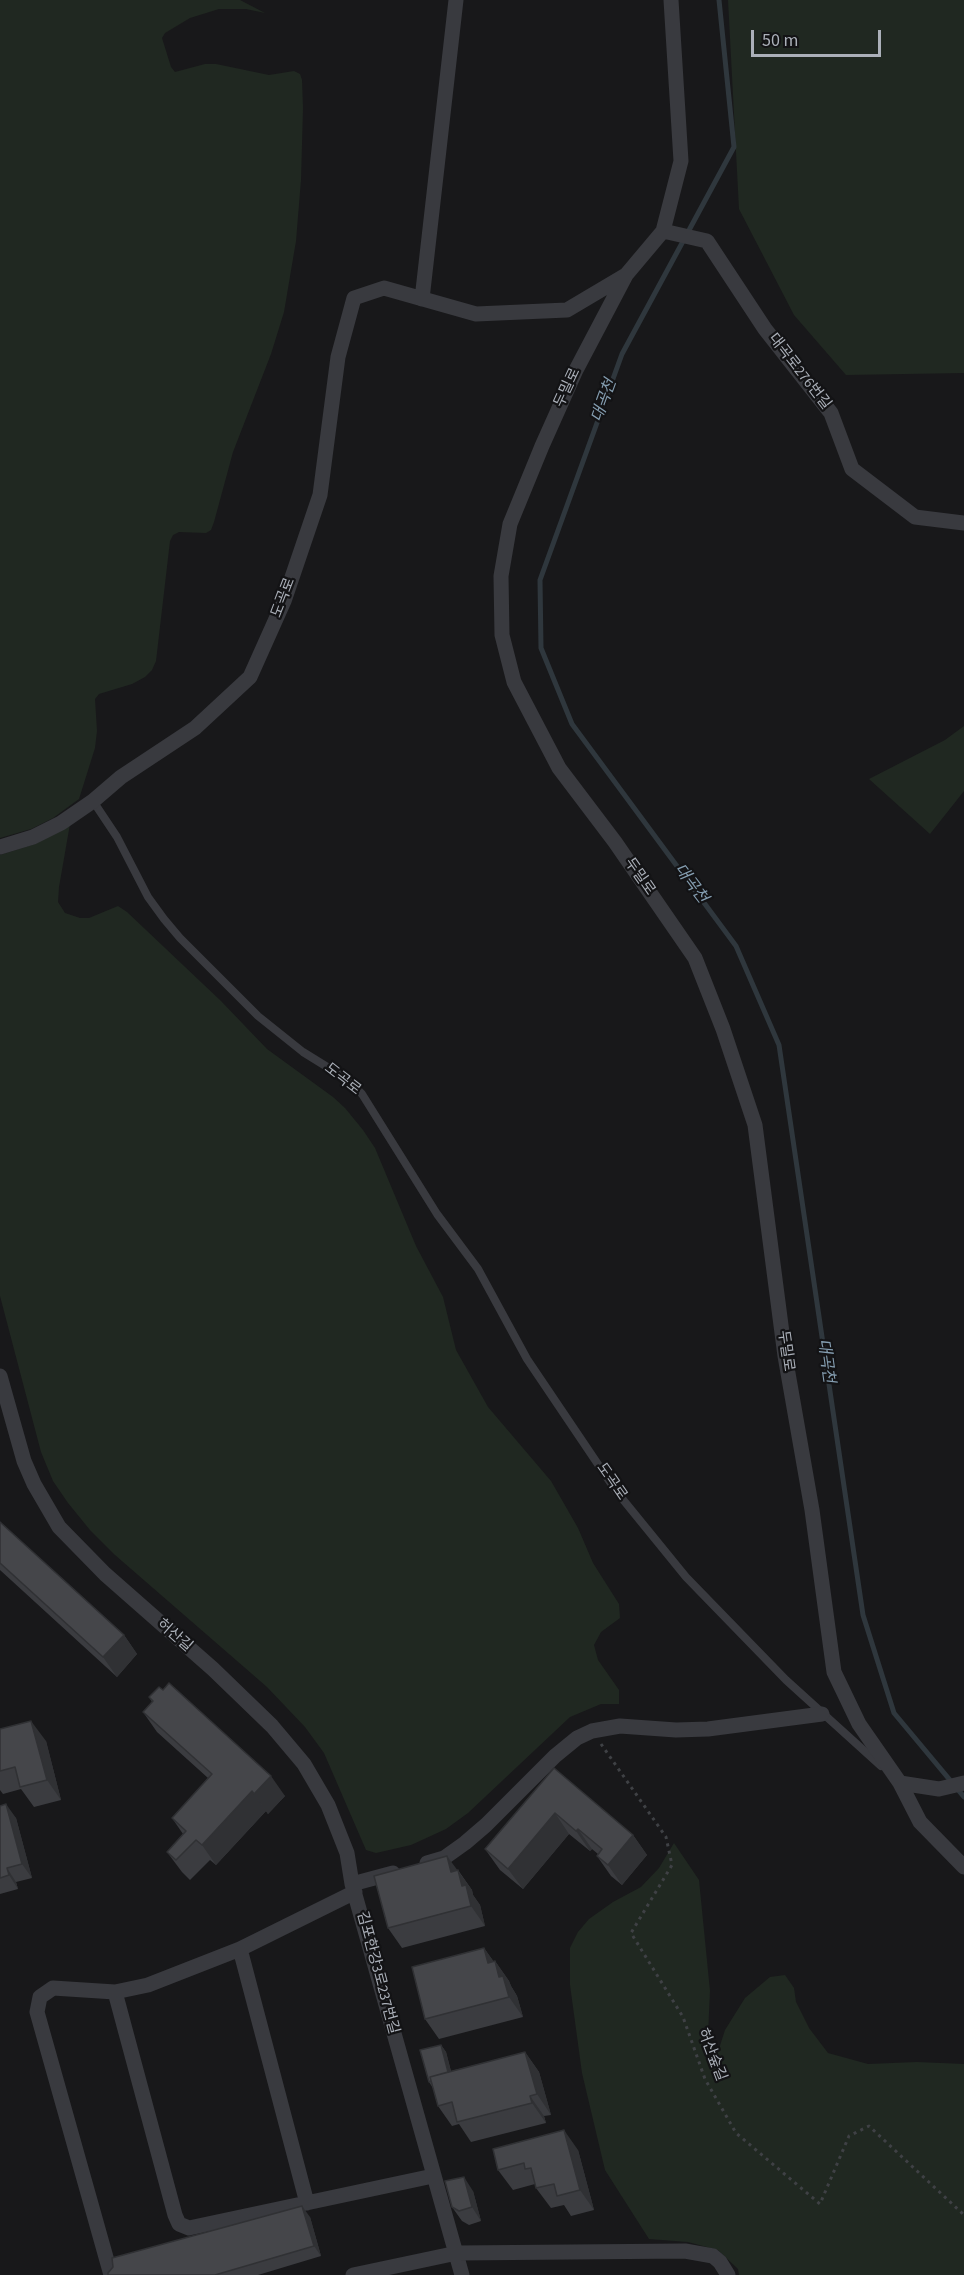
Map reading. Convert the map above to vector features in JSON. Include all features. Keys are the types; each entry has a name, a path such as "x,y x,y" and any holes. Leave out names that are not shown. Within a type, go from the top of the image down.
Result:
{"street":[{"path":"456,0 422,299 476,314 567,310 626,275"},
{"name":"두밀로","path":"671,0 681,161 669,232 626,275 576,370 542,446 510,524 501,576 502,636 514,682 559,768 615,842 695,958 723,1029 755,1125 785,1356 812,1510 834,1672 859,1724 900,1783"},
{"name":"대곡로276번길","path":"669,232 707,241 765,329 831,413 852,469 915,517 964,523"},
{"name":"도곡로","path":"93,801 121,777 195,728 250,677 284,601 320,495 338,357 354,298 384,288 422,299"},
{"path":"0,847 47,831 93,801"},
{"name":"허산길","path":"0,1376 24,1461 38,1492 59,1527 105,1574 244,1698 291,1747 328,1805 346,1853 353,1888"},
{"path":"353,1888 444,1858 486,1825 555,1756 577,1738 592,1731 620,1726 676,1730 708,1729 822,1714"},
{"path":"900,1783 942,1788 964,1783"},
{"name":"도곡로","path":"900,1783 920,1822 964,1867"},
{"name":"김포한강3로237번길","path":"111,2275 38,2012 37,2004 44,1992 53,1988 115,1992 148,1985 240,1948 353,1888 462,2275"},
{"path":"240,1948 307,2204"},
{"path":"115,1992 179,2224 189,2228 433,2176"},
{"path":"353,2275 456,2253 685,2251 712,2256 720,2262 728,2275"}],"lane":[{"name":"도곡로","path":"93,801 117,837 148,897 180,938 258,1016 303,1052 345,1078 362,1094 437,1215 478,1269 527,1359 616,1491 686,1577 737,1631 822,1714 900,1783"}],"path":[{"name":"허산숲길","path":"592,1731 666,1836 672,1865 631,1933 683,2017 705,2079 736,2133 820,2204 849,2136 869,2126 964,2215"}],"shaded area":[{"path":"0,0 240,0 265,13 246,9 219,9 190,18 165,33 162,38 171,67 175,72 205,64 216,64 269,75 294,71 300,74 302,80 303,108 296,241 284,312 271,354 233,452 211,530 206,533 179,532 173,535 170,541 156,661 152,670 145,677 132,684 99,694 95,699 97,731 95,748 79,799 53,818 31,829 0,838"},
{"path":"728,0 964,0 964,373 846,375 794,315 739,209"},
{"path":"964,726 964,791 930,834 869,779 945,740"},
{"path":"70,824 58,902 65,913 80,918 89,918 118,906 127,912 221,1001 267,1049 333,1097 363,1130 375,1148 416,1246 443,1297 456,1350 488,1407 551,1481 578,1528 593,1563 619,1604 620,1618 601,1632 594,1645 598,1660 619,1690 619,1704 601,1704 570,1717 468,1813 446,1829 411,1845 376,1853 366,1850 324,1753 305,1727 267,1687 115,1555 90,1530 53,1481 41,1452 0,1296 0,855 35,844"},
{"path":"674,1843 699,1880 710,1991 708,2035 716,2058 725,2030 745,1998 770,1977 785,1975 794,1988 796,2002 809,2028 828,2053 868,2064 917,2062 964,2064 964,2275 739,2275 738,2269 718,2250 688,2242 649,2239 605,2170 582,2073 570,1985 570,1948 578,1932 589,1919 613,1902 641,1887 659,1868"}],"building":[{"path":"0,1522 124,1635 103,1657 0,1563"},
{"path":"169,1683 271,1776 254,1794 252,1791 202,1845 196,1840 176,1860 167,1852 186,1831 172,1818 212,1774 143,1712 153,1701 149,1697 159,1687 163,1690"},
{"path":"31,1721 47,1780 20,1787 15,1767 0,1771 0,1729"},
{"path":"554,1768 633,1835 608,1865 597,1856 602,1849 555,1813 508,1869 485,1849"},
{"path":"6,1804 22,1864 7,1868 9,1875 0,1878 0,1806"},
{"path":"447,1856 451,1872 458,1870 462,1886 466,1885 471,1906 388,1928 374,1876"},
{"path":"484,1948 488,1963 495,1961 499,1977 503,1976 509,1997 425,2019 412,1967"},
{"path":"441,2045 448,2072 430,2077 429,2082 420,2050"},
{"path":"525,2052 537,2094 530,2096 532,2103 457,2122 452,2102 438,2106 430,2077"},
{"path":"564,2130 580,2190 557,2196 554,2184 536,2188 531,2168 525,2169 524,2163 498,2170 493,2149"},
{"path":"464,2177 472,2207 459,2211 452,2207 445,2181"},
{"path":"302,2206 314,2246 215,2275 108,2275 113,2267 112,2258"}],"waterway":[{"name":"대곡천","path":"719,0 734,147 622,354 540,580 541,648 572,724 736,946 779,1045 863,1615 894,1713 964,1797"}]}
